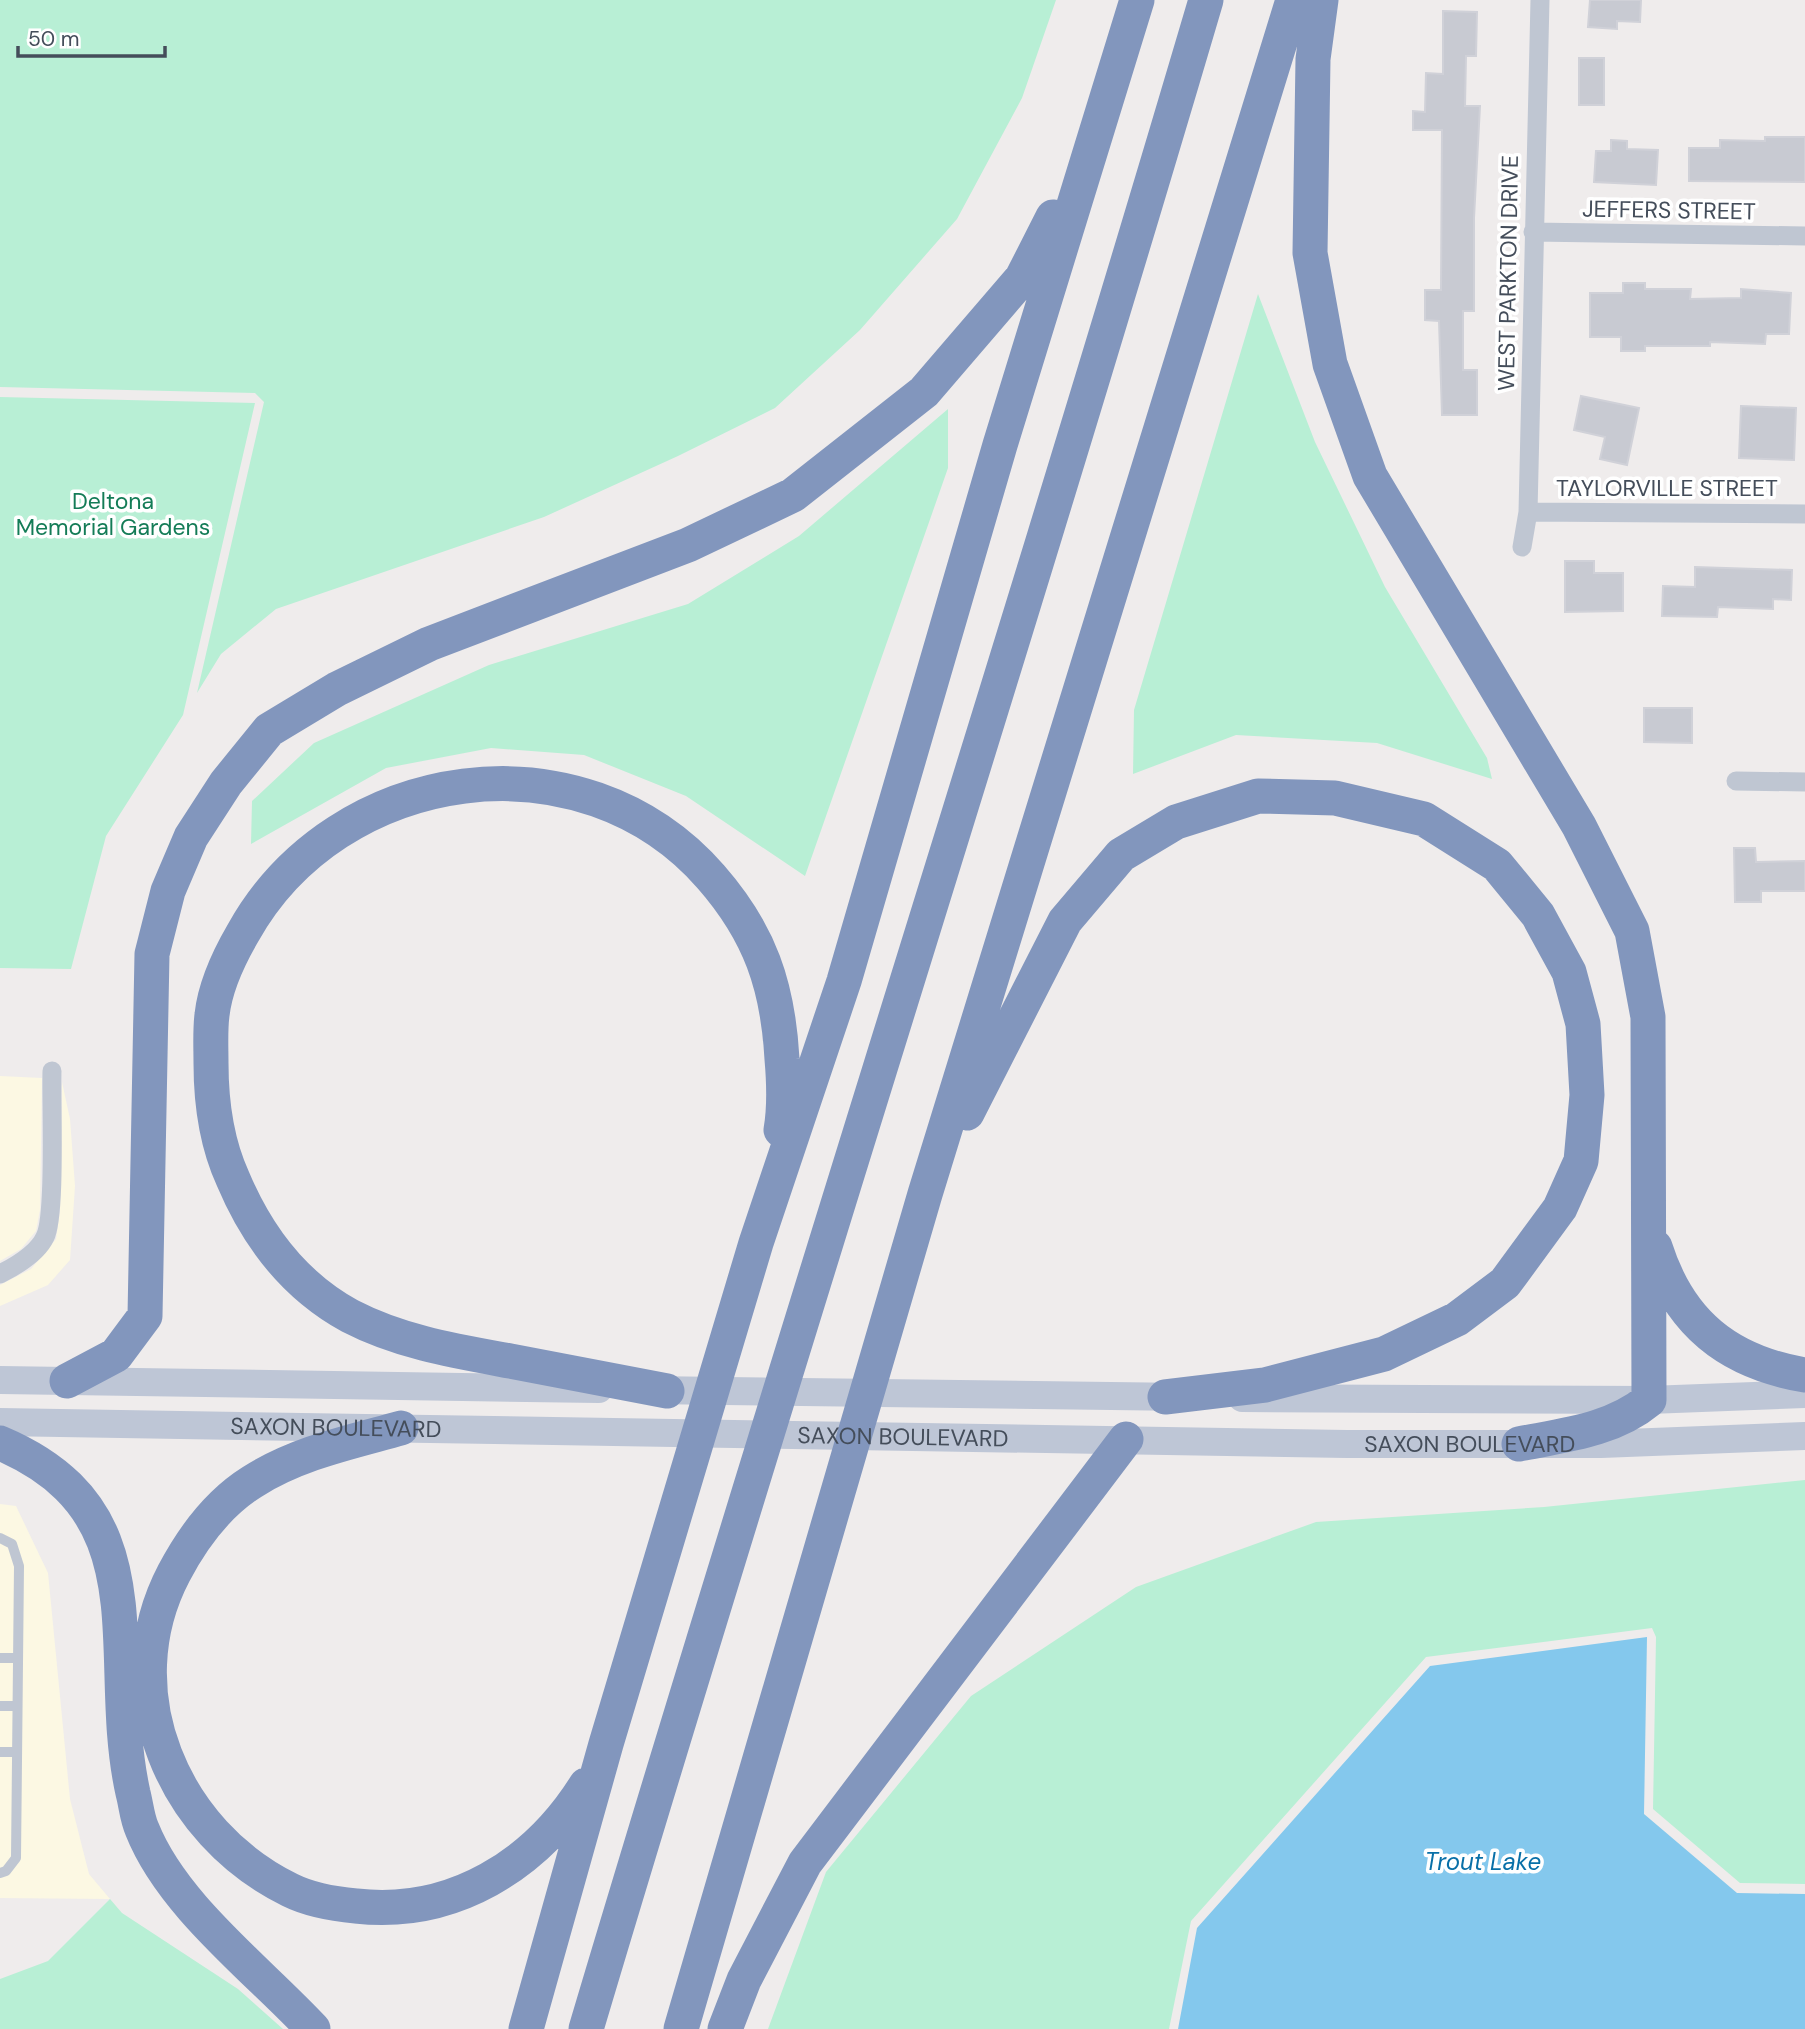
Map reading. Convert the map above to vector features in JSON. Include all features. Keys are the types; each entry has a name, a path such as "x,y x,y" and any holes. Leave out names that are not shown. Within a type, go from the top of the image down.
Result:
{"highway":[{"path":"526,2029 606,1744 756,1243 844,981 1000,445 1137,0"},
{"path":"586,2029 828,1229 1071,456 1206,0"},
{"path":"681,2029 925,1194 1293,0"},
{"path":"1321,0 1313,59 1310,253 1330,364 1370,476 1579,827 1632,931 1648,1017 1649,1400 1629,1416 1596,1428 1519,1444"},
{"path":"67,1381 116,1355 145,1316 152,954 168,891 191,837 226,783 270,730 337,689 429,644 688,545 793,495 924,392 1022,278 1099,126"},
{"path":"667,1391 439,1348 383,1332 347,1314 312,1291 276,1254 246,1210 227,1166 215,1123 211,1086 212,1013 223,974 254,914 274,888 328,838 361,817 396,801 435,789 515,783 561,790 597,799 668,837 699,863 725,894 768,968 778,1004 784,1082 782,1124 756,1243"},
{"path":"925,1194 1065,921 1121,855 1176,822 1258,796 1335,798 1424,819 1497,865 1538,915 1569,972 1583,1024 1587,1095 1581,1161 1560,1208 1504,1283 1457,1320 1384,1354 1354,1362 1265,1385 1166,1397"},
{"path":"1650,1232 1663,1273 1680,1301 1709,1335 1733,1354 1777,1370 1805,1375"},
{"path":"401,1428 312,1453 252,1482 204,1524 182,1558 154,1623 149,1657 149,1696 157,1734 187,1801 210,1831 240,1857 291,1891 330,1903 377,1908 409,1907 444,1900 475,1888 525,1857 570,1810 606,1744"},
{"path":"725,2029 744,1980 805,1863 1126,1438"},
{"path":"0,1443 45,1465 69,1487 101,1529 111,1554 118,1583 125,1757 141,1828 175,1890 313,2029"}],"main road":[{"name":"SAXON BOULEVARD","path":"0,1380 1166,1397 1649,1400 1805,1394"},
{"name":"SAXON BOULEVARD","path":"0,1422 1519,1444 1805,1436"}],"street":[{"name":"WEST PARKTON DRIVE","path":"1522,547 1528,512 1540,0"},
{"name":"JEFFERS STREET","path":"1533,232 1805,236"},
{"name":"TAYLORVILLE STREET","path":"1528,512 1805,514"},
{"path":"1736,781 1805,782"},
{"path":"0,1274 27,1259 46,1237 50,1211 52,1071"}],"lane":[{"path":"0,1538 12,1544 19,1566 16,1858 6,1871 0,1873"},
{"path":"0,1658 17,1658"},
{"path":"0,1706 16,1706"},
{"path":"0,1752 16,1752"}],"shaded area":[{"path":"0,1076 42,1078 40,1210 36,1231 21,1249 0,1261"},
{"path":"62,1082 70,1119 75,1186 70,1260 48,1285 0,1306 0,1285 31,1269 56,1239 60,1211"},
{"path":"0,1504 16,1506 48,1573 70,1799 89,1874 110,1899 0,1898"}],"green space":[{"path":"0,0 1056,0 1022,98 957,219 860,330 775,408 544,517 276,609 221,654 197,693 264,402 255,393 0,387"},
{"path":"1258,294 1315,442 1385,587 1487,758 1492,779 1377,743 1236,735 1133,774 1134,710"},
{"name":"Deltona Memorial Gardens","path":"0,397 255,403 183,715 106,836 71,969 0,968"},
{"path":"948,409 948,468 805,876 686,796 584,755 491,748 386,768 251,844 252,801 314,743 489,665 688,604 799,536"},
{"path":"1805,1480 1805,1884 1740,1883 1653,1809 1656,1637 1652,1628 1426,1657 1191,1921 1169,2029 768,2029 826,1872 971,1696 1136,1587 1316,1522 1544,1507"},
{"path":"110,1899 122,1913 238,1989 283,2029 0,2029 0,1979 48,1961"}],"water":[{"name":"Trout Lake","path":"1647,1637 1644,1814 1737,1893 1805,1894 1805,2029 1178,2029 1197,1928 1430,1666"}],"building":[{"path":"1590,0 1641,0 1640,22 1617,21 1617,29 1588,27"},
{"path":"1443,11 1477,12 1476,56 1466,56 1465,106 1480,106 1474,218 1474,311 1463,311 1463,370 1477,370 1477,415 1442,415 1439,321 1425,320 1425,290 1441,290 1442,130 1413,130 1413,111 1425,112 1426,73 1443,74"},
{"path":"1579,58 1604,58 1604,105 1579,105"},
{"path":"1765,137 1805,137 1805,182 1689,181 1689,148 1720,148 1720,140 1765,141"},
{"path":"1611,140 1627,141 1627,149 1658,150 1656,185 1594,182 1596,151 1611,151"},
{"path":"1623,283 1645,283 1645,289 1691,289 1690,299 1741,298 1741,289 1791,293 1789,334 1766,334 1765,344 1710,342 1710,346 1645,346 1645,351 1621,351 1621,337 1590,337 1590,293 1623,293"},
{"path":"1581,396 1639,408 1627,465 1600,459 1605,437 1574,430"},
{"path":"1741,406 1796,408 1794,460 1739,458"},
{"path":"1565,561 1594,561 1594,573 1623,573 1623,611 1565,612"},
{"path":"1695,567 1792,570 1791,600 1773,599 1773,609 1718,607 1717,617 1662,616 1663,586 1695,587"},
{"path":"1644,708 1692,708 1692,743 1644,742"},
{"path":"1734,848 1755,848 1756,862 1805,861 1805,891 1761,891 1761,902 1735,902"}]}
